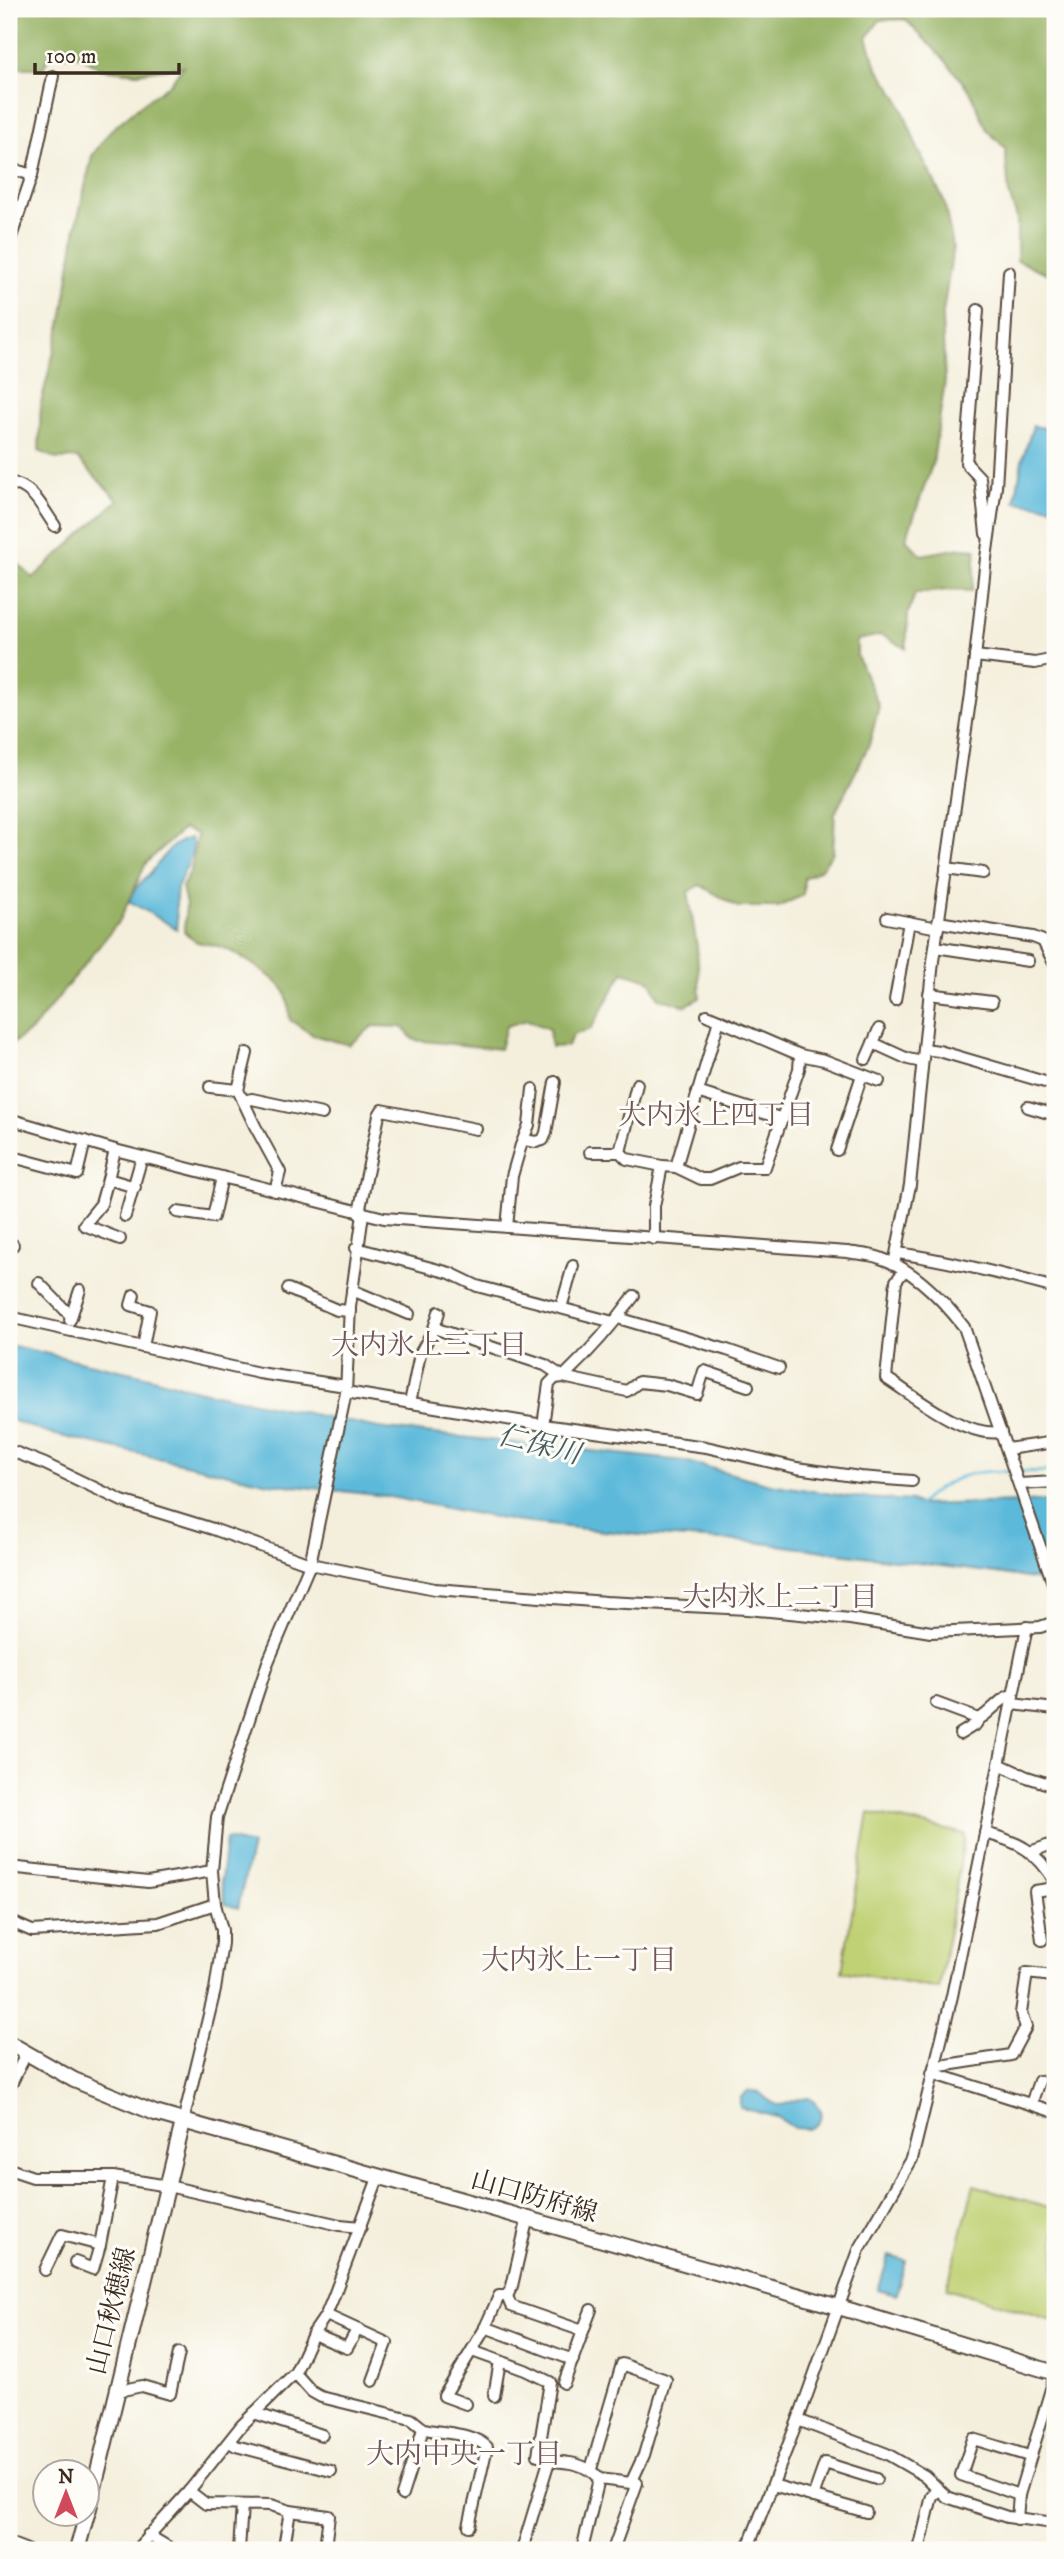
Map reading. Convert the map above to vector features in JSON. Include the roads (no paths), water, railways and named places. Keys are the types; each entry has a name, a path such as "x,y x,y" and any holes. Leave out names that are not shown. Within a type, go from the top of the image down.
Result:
{"main road":[{"name":"山口防府線","path":"9,2043 74,2080 109,2096 183,2122 839,2307 1055,2375"},
{"name":"山口秋穂線","path":"101,2458 183,2122"},
{"name":"山口秋穂線","path":"77,2550 83,2528"}],"street":[{"path":"9,243 32,175 53,76"},
{"path":"9,168 32,175"},
{"path":"1001,1432 970,1429 886,1378 910,1185 929,994 996,487 1009,272"},
{"path":"978,310 966,463 980,478 984,528 989,540"},
{"path":"9,482 23,484 30,490 55,526"},
{"path":"975,656 1035,663 1055,659"},
{"path":"946,868 983,873"},
{"path":"887,918 1033,937 1043,941 1055,965"},
{"path":"895,1000 909,922"},
{"path":"935,947 982,950 1008,962 1028,961"},
{"path":"929,994 992,1002"},
{"path":"707,1015 800,1055 824,1060 879,1081"},
{"path":"676,1167 719,1020"},
{"path":"866,1059 879,1029"},
{"path":"873,1044 922,1062"},
{"path":"924,1049 1055,1083"},
{"path":"247,1053 238,1090 280,1172 275,1191"},
{"path":"590,1152 620,1152 627,1158 676,1167 701,1179 710,1179 739,1167 765,1167 799,1069 800,1055"},
{"path":"837,1150 862,1074"},
{"path":"524,1140 543,1140 555,1082"},
{"path":"620,1152 637,1084"},
{"path":"210,1087 238,1090"},
{"path":"506,1227 513,1176 529,1125 533,1089"},
{"path":"697,1092 783,1118"},
{"path":"243,1101 252,1099 322,1114"},
{"path":"1028,1107 1055,1115"},
{"path":"183,2122 219,1970 222,1930 215,1904 212,1871 217,1817 268,1662 310,1564 346,1391 356,1248 379,1115 382,1110 476,1129"},
{"path":"9,1119 85,1142 361,1214 412,1222 847,1252 899,1263 943,1260 1055,1289"},
{"path":"9,1156 77,1174 85,1142"},
{"path":"115,1150 101,1204 84,1225 120,1239"},
{"path":"125,1216 142,1157"},
{"path":"654,1239 654,1206 662,1166"},
{"path":"177,1212 213,1217 222,1177"},
{"path":"108,1179 135,1187"},
{"path":"356,1248 450,1273 477,1286 727,1350 779,1368"},
{"path":"899,1263 939,1297 964,1327 1055,1589"},
{"path":"561,1308 573,1266"},
{"path":"39,1283 71,1316"},
{"path":"288,1289 337,1310 350,1311"},
{"path":"67,1330 80,1290"},
{"path":"352,1290 410,1314"},
{"path":"134,1295 131,1305 150,1311 143,1347"},
{"path":"563,1377 616,1320 634,1296"},
{"path":"411,1403 420,1354 439,1312"},
{"path":"9,1317 411,1403 543,1425 706,1447 797,1468 860,1478 912,1481"},
{"path":"434,1328 545,1365 563,1377"},
{"path":"543,1425 549,1384 555,1378 563,1377 628,1391 639,1382 667,1385 697,1394 704,1371 748,1387"},
{"path":"1007,1449 1055,1442"},
{"path":"9,1450 122,1501 238,1537 310,1564 435,1589 478,1594 748,1609 850,1619 931,1632 1040,1627 1055,1622"},
{"path":"1021,1490 1055,1482"},
{"path":"747,2550 798,2420 859,2250 912,2159 952,1996 1027,1627"},
{"path":"960,1734 976,1724 1007,1696 1013,1700 1055,1709"},
{"path":"953,1709 957,1697"},
{"path":"936,1703 979,1719"},
{"path":"999,1764 1055,1786"},
{"path":"985,1833 1016,1841 1039,1859 1055,1885 1035,1891 1038,1933"},
{"path":"1030,1852 1055,1843"},
{"path":"9,1867 148,1882 212,1871"},
{"path":"9,1921 33,1931 158,1923 215,1904"},
{"path":"933,2070 1011,2055 1026,2026 1021,2013 1027,1973 1052,1976"},
{"path":"9,2088 26,2054"},
{"path":"933,2070 1055,2112"},
{"path":"1031,2104 1039,2081"},
{"path":"9,2169 33,2176 113,2177 168,2186 340,2225 361,2227"},
{"path":"75,2262 93,2269 113,2177"},
{"path":"136,2550 190,2491 254,2413 295,2373 313,2334 326,2315 378,2178"},
{"path":"527,2221 512,2286 507,2296 511,2306 583,2331"},
{"path":"45,2270 62,2235 100,2245"},
{"path":"466,2404 444,2396 485,2328 499,2296 507,2296"},
{"path":"564,2383 591,2310"},
{"path":"326,2315 387,2343 373,2381"},
{"path":"485,2328 573,2360"},
{"path":"313,2334 347,2348 357,2330"},
{"path":"472,2351 526,2370 550,2382 538,2455"},
{"path":"118,2391 142,2386 170,2394 179,2353"},
{"path":"494,2396 500,2361"},
{"path":"522,2550 548,2461 570,2462 591,2469 599,2479 631,2483 644,2455 666,2380 622,2364 591,2469"},
{"path":"295,2373 312,2392 321,2397 411,2419 423,2429 473,2439 486,2447 469,2526"},
{"path":"1017,2519 1019,2495 1055,2375"},
{"path":"254,2413 322,2435"},
{"path":"798,2420 887,2454 925,2476 947,2497 1017,2519 1055,2523"},
{"path":"402,2495 423,2429"},
{"path":"1019,2495 961,2475 973,2439 1030,2456"},
{"path":"230,2442 236,2446 331,2471"},
{"path":"813,2497 825,2463 876,2479"},
{"path":"582,2550 599,2479"},
{"path":"612,2550 637,2483"},
{"path":"773,2485 866,2512"},
{"path":"919,2550 932,2496 939,2490"},
{"path":"190,2491 206,2504 271,2505 290,2511 329,2516 326,2539"},
{"path":"239,2550 242,2505"},
{"path":"285,2541 290,2511"},
{"path":"148,2535 173,2550"},
{"path":"9,2543 27,2550"}],"water":[{"path":"1033,426 1055,430 1055,507 1015,502 1022,461"},
{"path":"191,838 191,856 177,889 177,929 129,901 136,888 169,850"},
{"path":"9,1345 197,1390 378,1428 684,1461 770,1484 851,1497 911,1501 919,1505 1055,1501 1055,1583 754,1542 640,1535 513,1521 385,1496 269,1483 47,1433 9,1419"},
{"path":"226,1839 252,1845 238,1908 225,1904 221,1880"},
{"path":"748,2091 760,2093 780,2105 809,2098 820,2110 820,2118 809,2129 794,2128 777,2117 740,2107 740,2098"},
{"path":"889,2256 906,2261 896,2295 878,2290"}],"waterway":[{"path":"1017,1472 1055,1471"},
{"path":"919,1505 939,1488 960,1477 983,1472 1010,1472"}],"district":[{"name":"大内氷上四丁目","path":"716,1115"},
{"name":"大内氷上三丁目","path":"429,1345"},
{"name":"大内氷上二丁目","path":"780,1597"},
{"name":"大内氷上一丁目","path":"579,1960"},
{"name":"大内中央一丁目","path":"464,2454"}],"water label":[{"name":"仁保川","path":"539,1445"}]}
